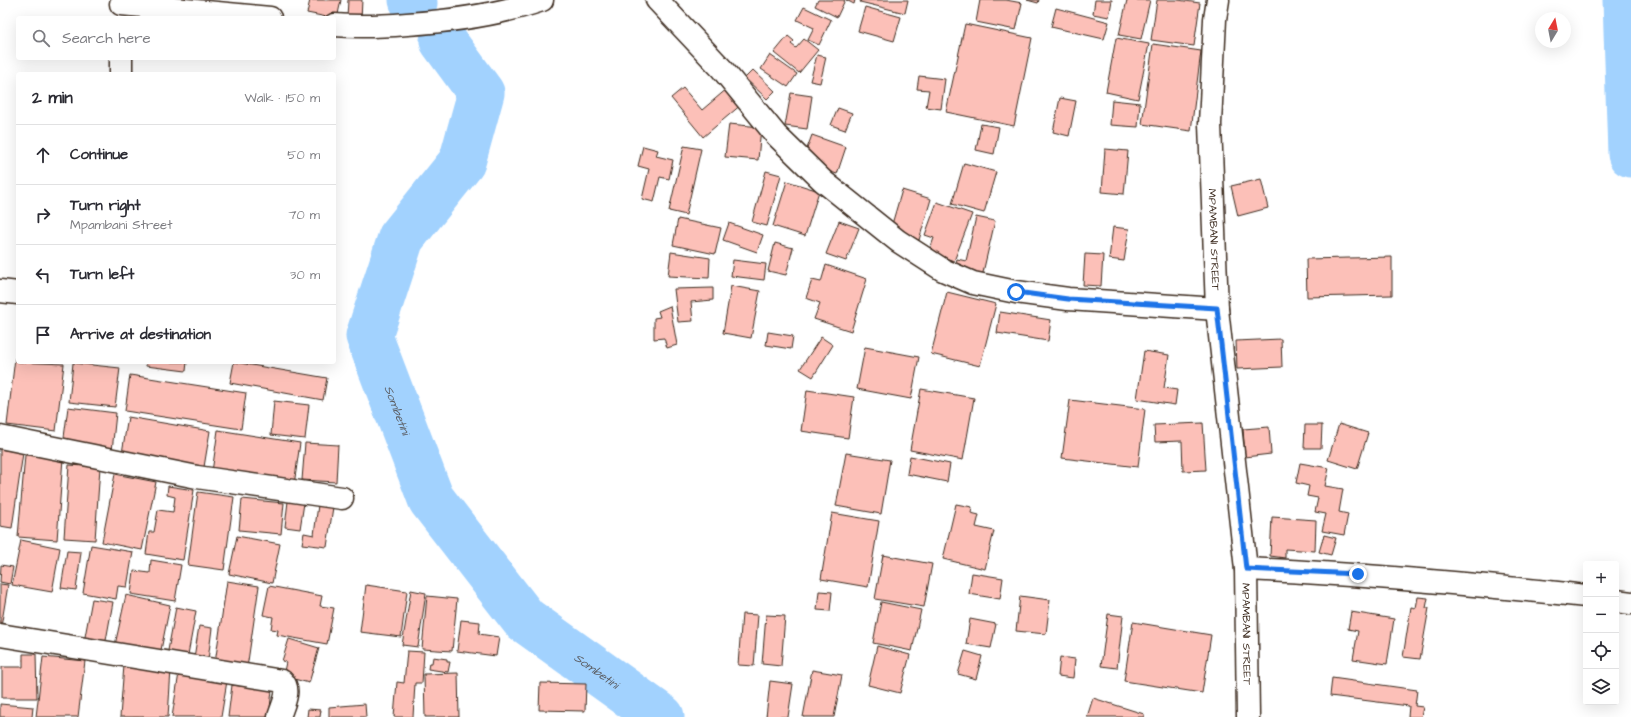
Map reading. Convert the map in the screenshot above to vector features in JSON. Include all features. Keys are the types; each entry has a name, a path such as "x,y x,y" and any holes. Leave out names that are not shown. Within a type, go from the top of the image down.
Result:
{"street":[{"path":"336,25 376,26 452,21 521,7 542,0"},
{"path":"657,0 722,69 776,134 823,181 898,241 943,270 973,284 1016,292 1068,299 1217,308"},
{"name":"MPAMBANI STREET","path":"1218,0 1215,19 1210,124 1217,308 1246,569 1248,717"},
{"path":"121,7 243,16"},
{"path":"121,60 121,72"},
{"path":"0,292 16,293"},
{"path":"0,437 197,477 342,498"},
{"path":"1246,569 1358,574 1454,582 1583,596"},
{"path":"1619,601 1631,603"},
{"path":"0,635 282,681 285,684 287,691 279,717"}],"building":[{"path":"310,0 341,0 337,19 336,16 322,16 307,13"},
{"path":"348,0 362,0 361,20 347,18"},
{"path":"818,0 845,0 837,17 815,6"},
{"path":"846,0 855,0 854,4"},
{"path":"861,0 908,0 905,13 860,2"},
{"path":"980,0 1006,0 1022,3 1016,30 976,22"},
{"path":"1027,0 1039,0 1038,3"},
{"path":"1095,0 1112,0 1109,17 1093,14"},
{"path":"1127,0 1150,0 1141,39 1119,35"},
{"path":"1157,0 1178,0 1200,3 1194,46 1151,40"},
{"path":"804,7 831,20 819,45 808,40 814,28 797,20"},
{"path":"865,7 901,17 894,41 858,31"},
{"path":"1056,8 1109,22 1104,39 1051,27"},
{"path":"965,24 1032,38 1014,126 946,112"},
{"path":"788,36 794,41 791,44 796,48 804,39 818,50 799,73 774,53"},
{"path":"1116,38 1149,44 1138,99 1106,92"},
{"path":"1153,44 1201,51 1191,131 1142,124"},
{"path":"770,55 797,74 788,87 761,69"},
{"path":"817,55 826,57 820,83 810,81"},
{"path":"753,70 775,91 767,99 745,78"},
{"path":"919,76 945,79 941,109 926,107 929,90 917,89"},
{"path":"683,88 702,110 728,88 742,104 703,137 671,98"},
{"path":"791,93 812,96 807,129 785,126"},
{"path":"1060,98 1076,101 1069,136 1053,132"},
{"path":"1112,100 1140,103 1138,127 1110,125"},
{"path":"838,108 852,113 845,130 831,125"},
{"path":"729,124 761,127 758,160 725,157"},
{"path":"981,124 999,127 994,154 976,150"},
{"path":"812,135 846,147 837,174 810,165 805,154"},
{"path":"643,146 658,150 656,156 673,160 669,179 660,177 654,202 642,199 649,169 638,166"},
{"path":"684,146 701,149 686,215 669,211"},
{"path":"1105,149 1128,151 1124,194 1102,192"},
{"path":"964,163 996,172 984,213 952,204"},
{"path":"766,171 781,175 767,226 752,222"},
{"path":"1261,179 1268,208 1238,216 1231,186"},
{"path":"787,181 819,191 805,236 773,226"},
{"path":"902,190 931,199 919,240 890,231"},
{"path":"937,202 972,214 954,261 929,252 934,238 925,235"},
{"path":"976,217 995,221 982,277 954,270 957,259 966,261"},
{"path":"678,219 721,228 715,254 673,245"},
{"path":"839,221 859,228 846,261 826,254"},
{"path":"729,223 763,235 757,252 723,240"},
{"path":"1113,227 1129,229 1124,261 1109,259"},
{"path":"775,243 793,248 786,275 768,271"},
{"path":"671,252 710,258 709,278 668,276"},
{"path":"1085,254 1103,255 1101,286 1083,285"},
{"path":"1392,257 1392,295 1307,297 1306,259"},
{"path":"733,260 766,264 764,280 731,276"},
{"path":"826,265 867,279 851,331 814,319 820,303 806,298 812,280 821,282"},
{"path":"731,286 760,291 751,338 723,333"},
{"path":"713,288 713,300 691,302 693,321 678,322 674,289"},
{"path":"947,292 996,304 980,366 931,354"},
{"path":"670,306 677,345 667,348 664,338 654,339 654,318 660,317 658,311"},
{"path":"1000,312 1051,320 1048,341 997,333"},
{"path":"768,332 793,336 791,349 766,345"},
{"path":"821,337 833,345 813,377 800,369"},
{"path":"1281,339 1282,367 1237,369 1236,341"},
{"path":"865,347 919,357 911,399 857,389"},
{"path":"1144,351 1169,355 1164,388 1177,390 1175,405 1137,399"},
{"path":"15,358 16,364 64,364 56,431 7,425"},
{"path":"73,364 120,368 115,407 69,402"},
{"path":"146,364 187,364 186,371 146,366"},
{"path":"234,364 246,364 327,378 323,400 230,383"},
{"path":"130,375 246,393 241,429 125,411"},
{"path":"921,389 974,398 963,460 910,450"},
{"path":"807,390 854,397 848,438 801,431"},
{"path":"1070,400 1145,409 1138,467 1062,458"},
{"path":"274,401 309,405 305,439 271,435"},
{"path":"68,407 116,413 112,451 63,445"},
{"path":"128,417 210,431 203,473 121,459"},
{"path":"1203,423 1206,470 1183,471 1182,441 1155,442 1154,425"},
{"path":"1339,424 1368,433 1357,469 1328,460"},
{"path":"1305,425 1322,425 1321,448 1304,448"},
{"path":"1269,427 1271,454 1245,457 1243,429"},
{"path":"218,430 300,443 294,485 212,472"},
{"path":"305,443 338,445 336,482 302,480"},
{"path":"0,449 23,453 12,528 0,526"},
{"path":"846,453 890,460 881,514 836,506"},
{"path":"25,455 63,458 57,540 18,537"},
{"path":"910,456 950,464 947,482 907,474"},
{"path":"1300,463 1329,468 1325,486 1343,489 1339,512 1348,514 1344,535 1322,531 1326,514 1315,512 1318,498 1307,496 1309,486 1296,483"},
{"path":"69,465 100,467 95,540 64,538"},
{"path":"115,474 156,482 142,550 102,542"},
{"path":"168,486 194,490 183,560 146,554 149,532 154,532 158,510 173,512 175,497 167,495"},
{"path":"198,492 234,497 224,570 188,565"},
{"path":"242,499 284,503 281,534 239,530"},
{"path":"288,501 304,503 300,529 285,527"},
{"path":"956,504 972,507 971,513 979,515 976,527 994,531 985,569 943,559"},
{"path":"318,505 333,507 327,547 302,544 304,533 314,535"},
{"path":"832,513 879,521 868,587 821,579"},
{"path":"1272,517 1316,520 1315,551 1285,549 1285,558 1270,556"},
{"path":"1324,535 1336,538 1331,555 1319,552"},
{"path":"237,536 280,544 272,583 229,574"},
{"path":"21,540 60,548 52,592 12,585"},
{"path":"91,545 133,552 127,587 118,586 116,599 83,593"},
{"path":"67,551 81,552 76,590 61,588"},
{"path":"883,555 932,564 924,607 875,599"},
{"path":"151,560 181,565 175,601 131,594 134,571 150,573"},
{"path":"1,565 13,567 10,584 0,582"},
{"path":"972,573 1003,578 1000,599 969,594"},
{"path":"227,581 259,586 247,668 215,663"},
{"path":"0,584 8,585 1,627 0,626"},
{"path":"366,585 407,591 401,637 360,632"},
{"path":"269,586 322,596 320,606 334,608 327,644 277,635 278,630 271,629 273,617 263,615"},
{"path":"411,590 426,593 418,647 402,645"},
{"path":"819,591 832,592 830,611 817,610"},
{"path":"126,595 170,605 160,655 115,645"},
{"path":"427,596 457,599 452,651 422,649"},
{"path":"1020,596 1050,600 1046,634 1016,631"},
{"path":"1418,597 1428,598 1426,608 1429,608 1420,659 1403,657 1411,607 1416,608"},
{"path":"92,599 113,602 105,646 84,642"},
{"path":"881,602 921,610 912,651 873,643"},
{"path":"176,607 196,611 187,660 167,656"},
{"path":"1351,612 1394,619 1387,664 1353,659 1358,631 1348,629"},
{"path":"742,614 758,615 754,666 738,665"},
{"path":"1108,614 1123,616 1117,668 1101,666"},
{"path":"766,615 785,616 781,666 762,664"},
{"path":"970,619 996,624 991,648 966,644"},
{"path":"461,620 480,622 479,634 499,637 496,656 457,651"},
{"path":"1133,622 1211,635 1202,693 1124,681"},
{"path":"199,626 212,628 208,660 194,658"},
{"path":"289,639 319,648 309,683 283,676 286,662 282,661"},
{"path":"877,646 910,655 900,693 868,685"},
{"path":"407,651 424,652 422,683 415,683 413,717 394,717 397,682 404,683"},
{"path":"965,651 982,656 976,679 958,674"},
{"path":"23,654 36,654 37,698 2,698 2,667 23,667"},
{"path":"43,657 85,661 78,717 36,717"},
{"path":"433,657 447,659 447,662 450,662 448,672 428,669 429,663 432,663"},
{"path":"1060,657 1075,659 1073,678 1058,676"},
{"path":"124,665 171,669 168,717 120,717"},
{"path":"812,670 842,675 834,717 803,717"},
{"path":"179,673 227,681 221,717 172,717"},
{"path":"458,673 459,717 425,717 424,674"},
{"path":"1332,678 1417,690 1415,706 1423,707 1421,717 1408,717 1409,706 1330,696"},
{"path":"770,681 793,684 788,717 766,717"},
{"path":"540,683 586,684 585,711 539,710"},
{"path":"232,685 272,690 269,717 228,717"},
{"path":"1093,698 1144,714 1144,717 1087,717"},
{"path":"0,704 33,707 32,717 0,717"},
{"path":"365,704 366,717 329,717 329,707"},
{"path":"308,709 321,710 320,717 307,717"}],"waterway":[{"path":"1626,0 1631,154"},
{"name":"Sombetini","path":"443,41 481,93 462,162 401,238 369,336 431,499 524,619 661,717"}],"route":[{"path":"1016,292 1068,299 1217,308 1246,569 1358,574"}]}
